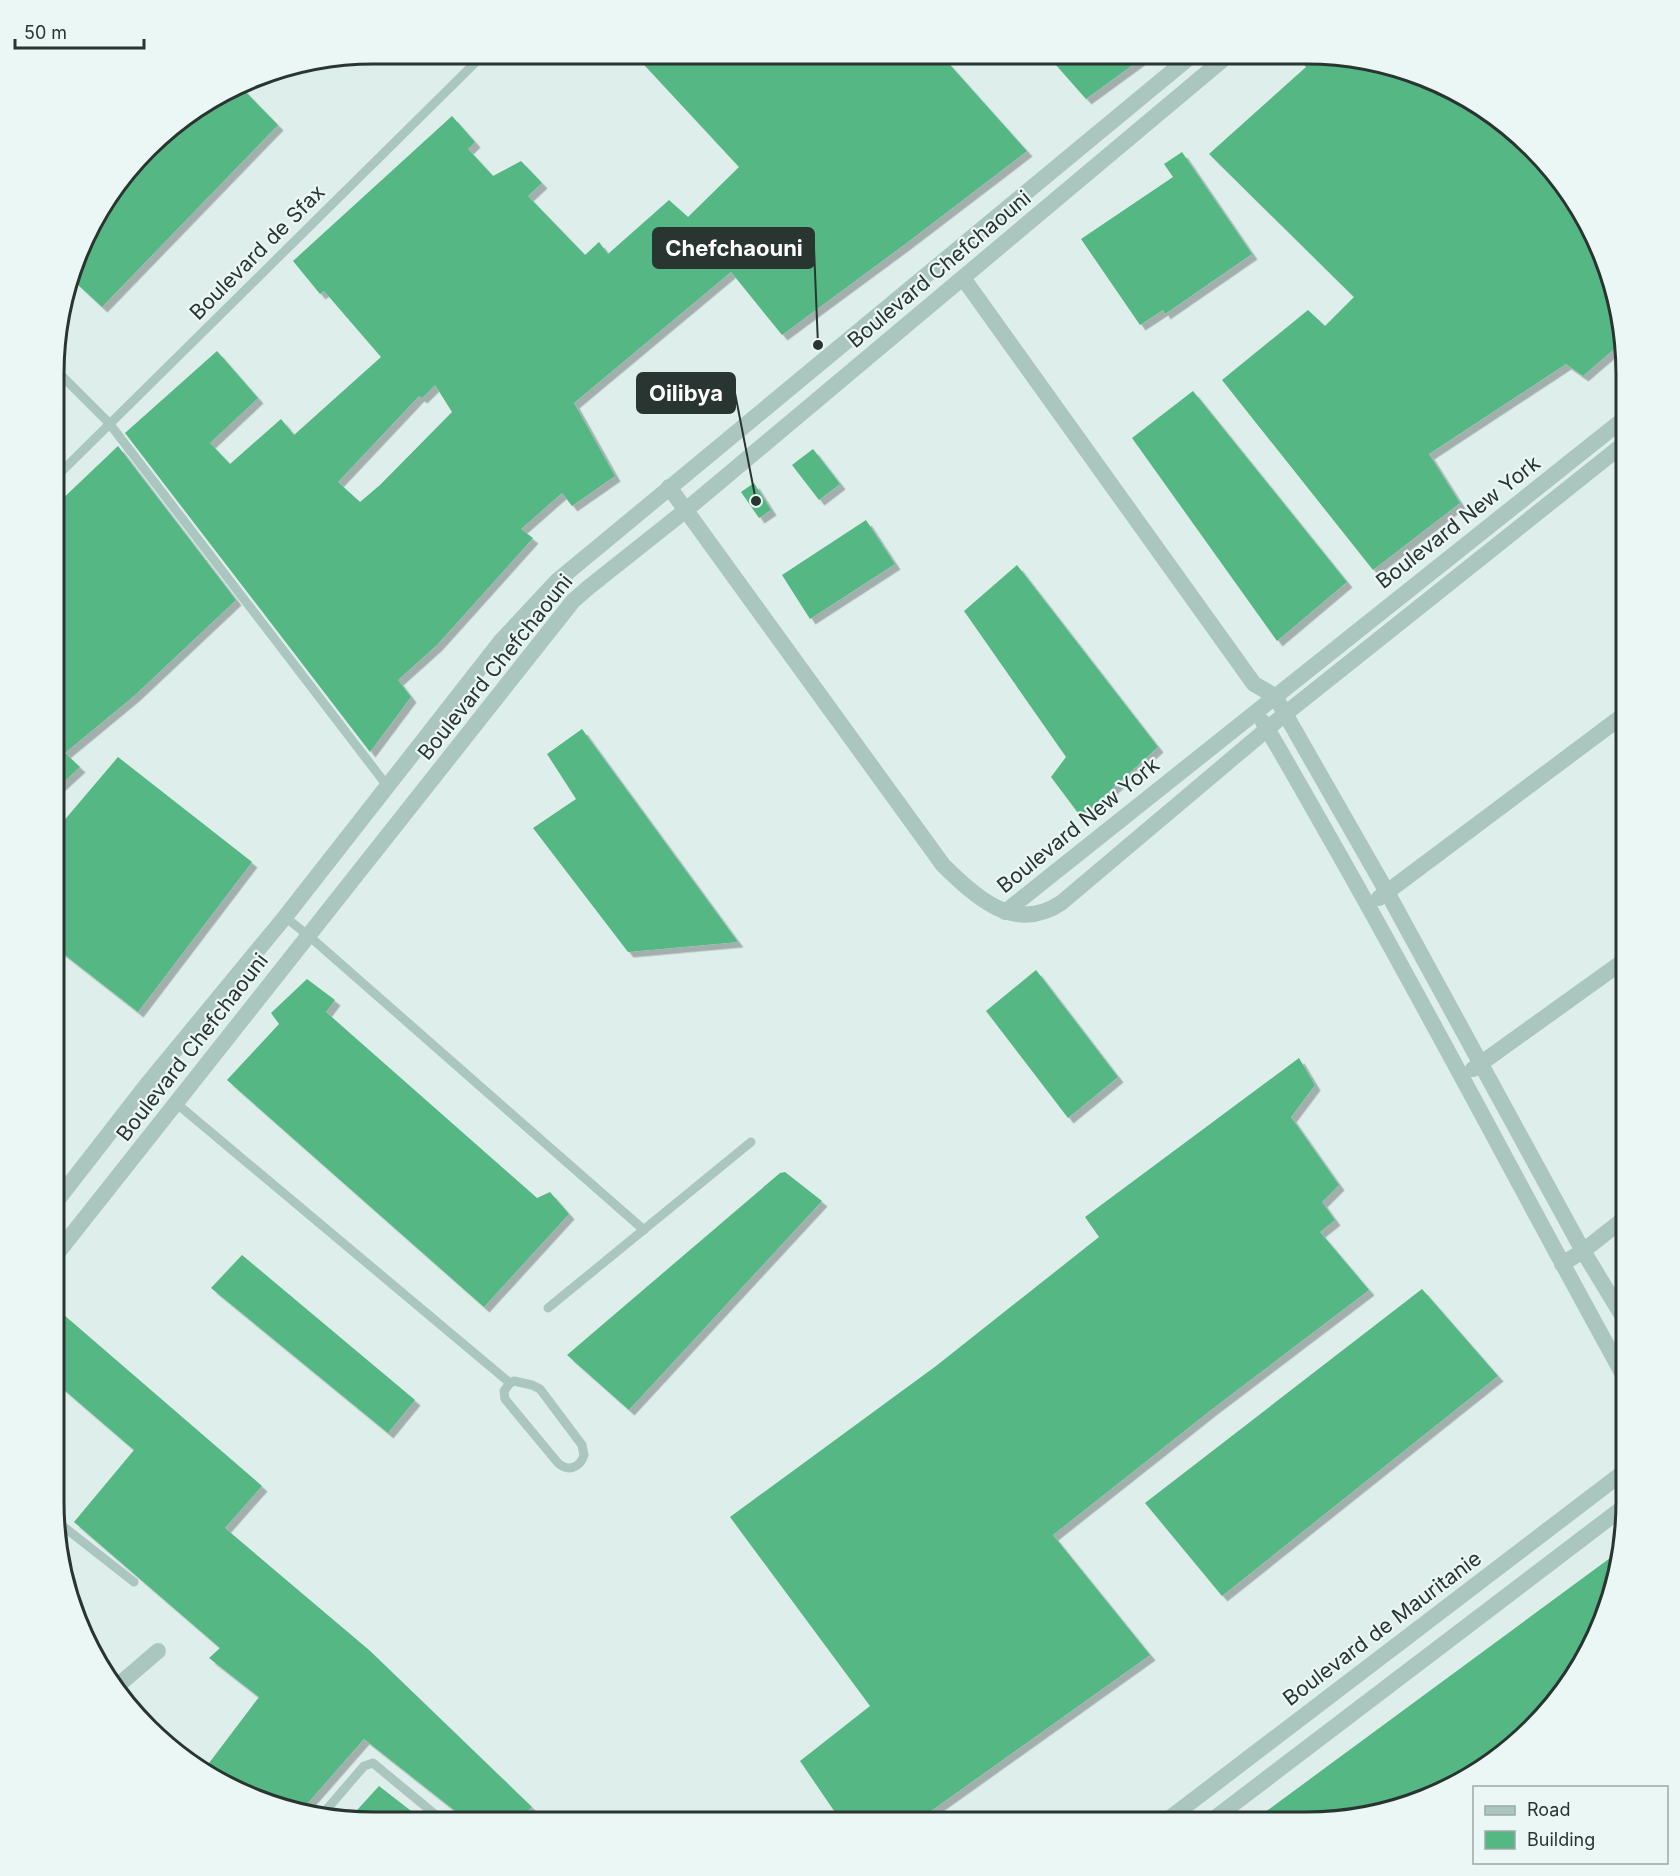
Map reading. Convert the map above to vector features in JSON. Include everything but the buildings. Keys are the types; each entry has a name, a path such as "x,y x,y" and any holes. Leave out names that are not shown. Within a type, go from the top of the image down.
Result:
{"street":[{"name":"Boulevard Chefchaouni","path":"65,1190 149,1082 388,788 501,641 571,568 1181,64"},
{"name":"Boulevard Chefchaouni","path":"65,1243 573,601 687,510 1217,64"},
{"path":"963,278 1254,684 1275,696 1387,892 1583,1251 1616,1305"},
{"name":"Boulevard New York","path":"1005,912 1616,425"},
{"name":"Boulevard New York","path":"1005,912 1021,915 1039,913 1050,910 1061,903 1285,714 1616,450"},
{"path":"669,488 943,865 974,895 1005,912"},
{"path":"1254,684 1256,711 1463,1076 1616,1362"},
{"path":"1368,905 1616,721"},
{"path":"1463,1076 1616,966"},
{"path":"1562,1264 1616,1225"},
{"name":"Boulevard de Mauritanie","path":"1178,1812 1616,1478"},
{"path":"1223,1812 1615,1513"},
{"path":"123,1681 158,1651"}],"lane":[{"name":"Boulevard de Sfax","path":"65,468 474,64"},
{"path":"65,379 109,423 388,788"},
{"path":"285,917 644,1230"},
{"path":"176,1103 510,1383"},
{"path":"548,1308 751,1142"},
{"path":"523,1382 540,1389 584,1450 579,1465 570,1468 558,1463 505,1399 504,1391 510,1383 523,1382"},
{"path":"66,1528 134,1582"},
{"path":"328,1808 364,1766 373,1763 432,1812"}],"place":[{"name":"Chefchaouni","path":"818,345"},
{"name":"Oilibya","path":"756,501"}]}
